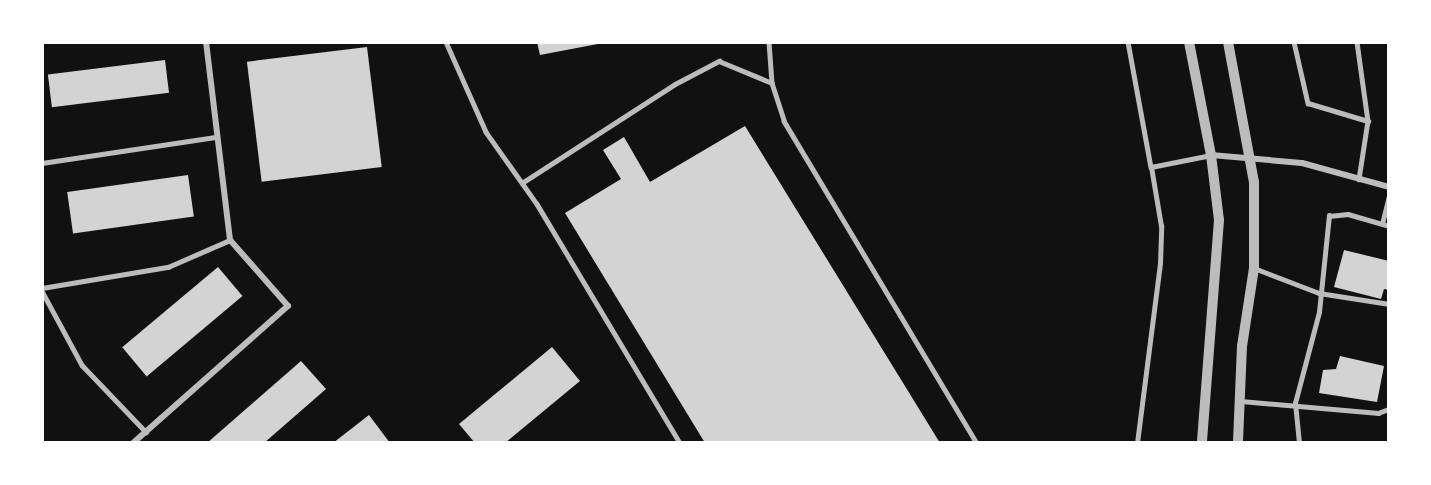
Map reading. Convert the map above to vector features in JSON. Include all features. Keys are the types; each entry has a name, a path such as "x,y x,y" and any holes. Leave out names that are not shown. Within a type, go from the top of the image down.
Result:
{"street":[{"path":"133,443 288,306 230,240 206,42"},
{"path":"1189,42 1211,154 1219,220 1202,443"},
{"path":"1228,42 1252,155 1254,268 1239,401 1238,443"},
{"path":"1211,154 1252,155 1302,163 1389,187"}],"lane":[{"path":"446,42 486,132 522,183 680,443"},
{"path":"769,42 772,83 784,121 977,443"},
{"path":"1128,42 1161,226 1160,263 1137,443"},
{"path":"1294,42 1308,103 1368,121"},
{"path":"1357,42 1368,121 1359,179"},
{"path":"522,183 675,84 719,61 772,83"},
{"path":"42,163 216,137"},
{"path":"1151,166 1211,154"},
{"path":"1382,224 1389,195"},
{"path":"1299,443 1295,403 1319,312 1319,293 1329,216 1348,214 1389,226"},
{"path":"146,432 82,365 42,289 168,267 230,240"},
{"path":"1254,268 1319,293 1389,304"},
{"path":"1239,401 1295,403 1378,413 1389,409"}],"building":[{"path":"537,42 602,42 603,43 540,55"},
{"path":"367,47 382,167 262,182 247,62"},
{"path":"165,60 169,93 52,107 48,74"},
{"path":"745,126 940,443 705,443 565,213 621,179 603,150 624,137 650,182"},
{"path":"188,175 194,217 73,234 67,192"},
{"path":"1344,250 1389,261 1389,290 1384,289 1381,299 1334,287"},
{"path":"218,267 242,296 147,376 122,347"},
{"path":"552,347 580,381 505,443 475,443 459,424"},
{"path":"1340,356 1384,366 1377,402 1319,393 1323,370 1336,369"},
{"path":"301,361 326,389 264,443 207,443"},
{"path":"369,415 390,443 333,443"}]}
